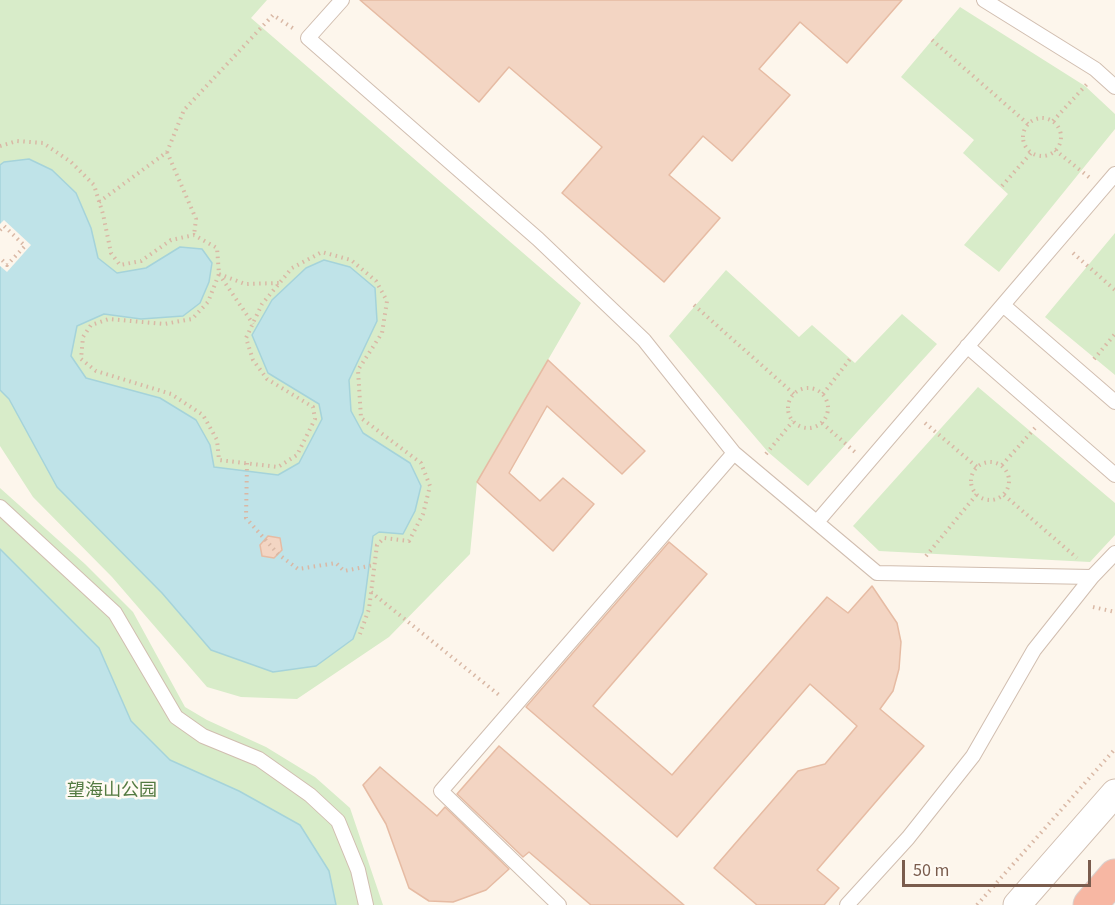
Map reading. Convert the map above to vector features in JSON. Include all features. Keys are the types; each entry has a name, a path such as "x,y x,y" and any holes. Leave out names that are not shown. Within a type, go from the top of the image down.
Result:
{"highway":[{"path":"1090,905 1115,876"}],"street":[{"path":"1017,905 1115,793"}],"lane":[{"path":"342,0 308,38 538,239 644,340 734,453 877,573 1092,577"},
{"path":"984,0 1098,72 1115,87"},
{"path":"817,522 1115,174"},
{"path":"1003,305 1115,402"},
{"path":"967,346 1115,475"},
{"path":"559,905 441,791 734,453"},
{"path":"0,507 114,613 176,717 203,736 259,759 310,795 338,820 358,870 366,905"},
{"path":"847,905 908,838 973,756 1034,650 1092,577 1115,554"}],"path":[{"path":"99,202 167,152 184,110 273,15"},
{"path":"932,40 1028,124"},
{"path":"1053,121 1098,72"},
{"path":"1041,117 1053,121 1061,138 1055,150 1043,156 1031,153 1022,138 1028,124 1041,117"},
{"path":"0,146 16,141 43,143 71,162 94,186 111,253 120,265 141,261 171,240 194,235 217,248 219,274 208,302 192,318 164,324 109,320 91,325 83,337 81,359 96,370 171,394 203,415 217,440 219,460 278,467 297,455 315,419 314,407 267,379 253,360 246,338 262,304 292,268 322,252 351,260 376,280 387,301 382,333 358,370 362,418 421,463 430,486 423,514 409,541 384,538 377,545 369,609 360,634"},
{"path":"1055,150 1103,188"},
{"path":"167,152 196,219 194,235"},
{"path":"1002,186 1031,153"},
{"path":"0,230 4,226 25,246 7,265 0,258"},
{"path":"1058,240 1115,290"},
{"path":"219,274 245,284 280,282"},
{"path":"219,274 253,324"},
{"path":"694,305 794,394"},
{"path":"1081,373 1115,334"},
{"path":"822,394 850,359"},
{"path":"793,422 788,406 794,394 799,390 811,388 822,394 828,405 822,423"},
{"path":"912,411 977,467"},
{"path":"1002,465 1046,415"},
{"path":"793,422 809,428 822,423"},
{"path":"753,468 793,422"},
{"path":"822,423 868,462"},
{"path":"989,462 1002,465 1009,476 1004,495 987,500 977,494 971,478 977,467 989,462"},
{"path":"246,463 244,502 246,518 278,554 298,569 336,563 344,571 374,565"},
{"path":"911,574 977,494"},
{"path":"1004,495 1083,562 1092,577"},
{"path":"371,592 514,706"},
{"path":"977,905 1115,749"}],"green space":[{"path":"0,0 267,0 251,18 581,303 477,482 470,554 389,637 297,699 241,697 207,687 112,577 33,497 0,446"},
{"path":"960,7 1085,86 1115,114 1115,129 999,272 964,245 1008,194 963,153 974,140 901,77"},
{"path":"1115,233 1115,375 1045,317"},
{"path":"726,270 799,337 812,325 855,363 902,314 937,344 808,486 768,452 669,336"},
{"path":"978,387 1115,503 1115,535 1090,562 879,551 853,526"},
{"name":"望海山公园","path":"0,488 85,564 133,612 185,707 207,720 266,747 315,777 350,808 383,905 0,905"}],"water":[{"path":"29,159 52,170 76,193 91,228 98,258 117,273 146,268 180,247 202,249 212,263 209,282 200,303 183,316 141,319 104,314 77,326 71,356 86,378 160,398 196,420 210,445 214,467 278,475 299,463 322,419 319,404 268,373 252,335 272,300 306,268 324,260 350,267 375,288 377,321 349,380 351,411 363,433 410,463 421,486 415,511 403,534 379,532 373,536 363,612 353,639 316,666 273,672 211,650 162,593 57,487 9,399 0,390 0,165 4,162"},
{"name":"望海山公园","path":"0,549 99,648 131,721 170,760 239,791 300,825 329,871 336,905 0,905"}],"pier":[{"path":"4,220 31,245 7,272 0,266 0,224"}],"building":[{"path":"360,0 902,0 847,63 800,22 759,69 790,95 732,161 703,136 669,175 720,218 664,282 562,193 602,147 509,67 479,102"},
{"path":"548,360 645,451 622,474 547,406 509,473 540,501 563,478 594,504 553,551 477,482"},
{"path":"268,536 280,538 282,550 274,558 262,556 260,545"},
{"path":"669,542 707,574 593,706 672,775 827,597 848,613 872,586 897,623 901,642 899,669 893,691 880,709 924,746 817,870 839,888 824,905 757,905 714,868 798,771 825,764 857,726 810,684 677,837 526,707"},
{"path":"499,746 684,905 591,905 529,852 523,857 457,794"},
{"path":"380,767 437,816 445,807 509,869 486,890 453,902 429,901 409,888 386,824 363,785"}]}
